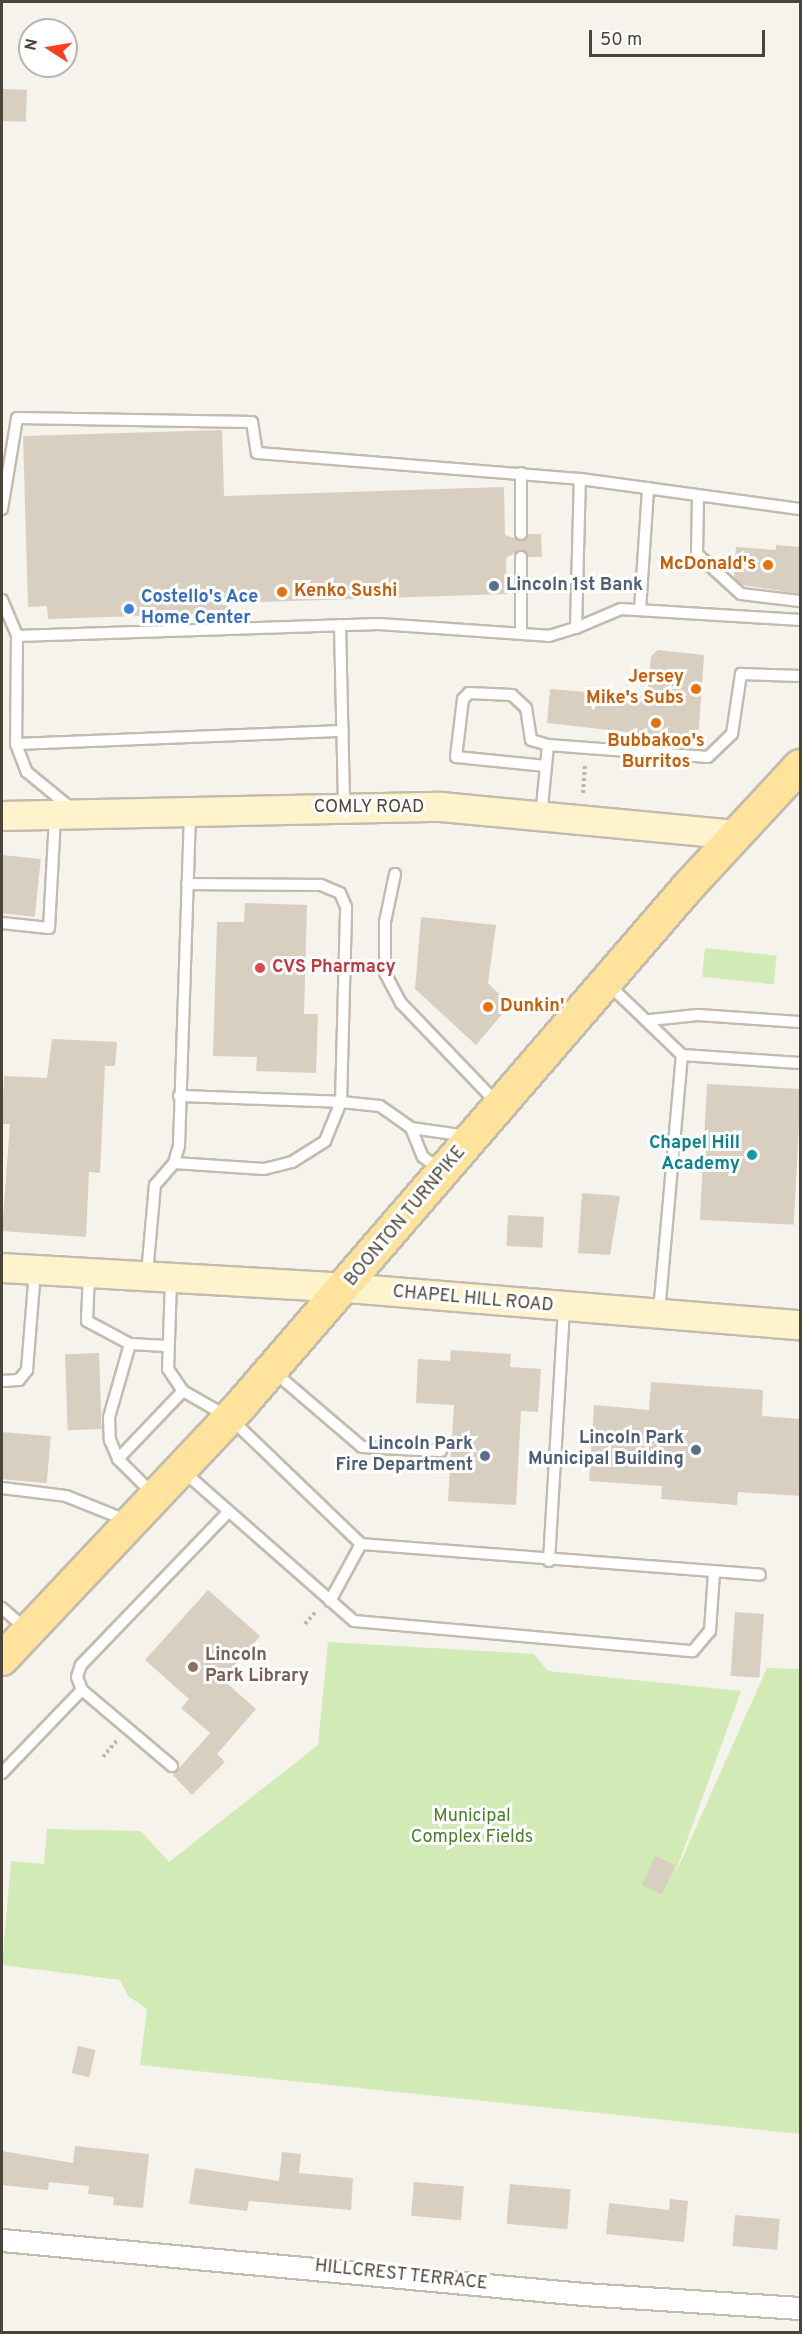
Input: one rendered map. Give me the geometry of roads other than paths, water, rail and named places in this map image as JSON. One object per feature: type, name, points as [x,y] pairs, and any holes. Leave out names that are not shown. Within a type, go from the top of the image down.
[{"type":"main road","name":"BOONTON TURNPIKE","points":[[2,1659],[230,1418],[346,1288],[606,982],[736,835],[801,766]]},
{"type":"main road","name":"COMLY ROAD","points":[[2,816],[69,817],[344,807],[441,807],[736,835]]},
{"type":"main road","name":"CHAPEL HILL ROAD","points":[[2,1268],[159,1279],[346,1288],[658,1317],[801,1326]]},
{"type":"street","name":"HILLCREST TERRACE","points":[[2,2240],[583,2294],[801,2308]]},
{"type":"lane","points":[[2,509],[17,418],[252,422],[257,453],[580,479],[801,510]]},
{"type":"lane","points":[[520,473],[521,534]]},
{"type":"lane","points":[[576,628],[580,479]]},
{"type":"lane","points":[[640,610],[648,488]]},
{"type":"lane","points":[[698,497],[697,554],[741,594],[801,601]]},
{"type":"lane","points":[[521,557],[521,634]]},
{"type":"lane","points":[[2,600],[17,636],[16,744],[27,772],[69,817],[49,928],[2,923]]},
{"type":"lane","points":[[17,636],[340,625],[549,636],[576,628],[621,609],[801,620]]},
{"type":"lane","points":[[340,625],[344,807]]},
{"type":"lane","points":[[546,766],[456,757],[462,699],[469,693],[512,695],[526,708],[531,740],[548,745],[708,757],[732,734],[741,674],[798,680]]},
{"type":"lane","points":[[16,744],[343,731]]},
{"type":"lane","points":[[541,817],[548,745]]},
{"type":"lane","points":[[190,813],[179,1096],[174,1163],[155,1185],[159,1279],[168,1369],[183,1391],[230,1418],[361,1544],[549,1561],[760,1575]]},
{"type":"lane","points":[[395,874],[385,922],[385,973],[401,1003],[501,1107]]},
{"type":"lane","points":[[174,1163],[247,1170],[292,1162],[325,1141],[342,1102],[346,907],[340,893],[321,885],[187,884]]},
{"type":"lane","points":[[606,982],[650,1020],[682,1055],[801,1063]]},
{"type":"lane","points":[[650,1020],[698,1015],[801,1022]]},
{"type":"lane","points":[[658,1317],[682,1055]]},
{"type":"lane","points":[[179,1096],[342,1102],[380,1106],[411,1128],[474,1138]]},
{"type":"lane","points":[[411,1128],[423,1157],[444,1173]]},
{"type":"lane","points":[[2,1381],[18,1380],[27,1370],[35,1270]]},
{"type":"lane","points":[[89,1273],[87,1321],[130,1344],[165,1346]]},
{"type":"lane","points":[[549,1561],[564,1308]]},
{"type":"lane","points":[[130,1344],[109,1417],[117,1459],[156,1497]]},
{"type":"lane","points":[[272,1370],[362,1447],[441,1451]]},
{"type":"lane","points":[[117,1459],[183,1391]]},
{"type":"lane","points":[[182,1470],[354,1621],[693,1651],[710,1631],[714,1572]]},
{"type":"lane","points":[[2,1488],[86,1502],[132,1523]]},
{"type":"lane","points":[[172,1766],[82,1690],[77,1677],[81,1665],[228,1512]]},
{"type":"lane","points":[[330,1601],[361,1544]]},
{"type":"lane","points":[[2,1608],[28,1631]]},
{"type":"lane","points":[[2,1773],[82,1690]]},
{"type":"place","name":"McDonald's","points":[[768,565]]},
{"type":"place","name":"Lincoln 1st Bank","points":[[494,586]]},
{"type":"place","name":"Kenko Sushi","points":[[282,592]]},
{"type":"place","name":"Costello's Ace Home Center","points":[[129,609]]},
{"type":"place","name":"Jersey Mike's Subs","points":[[696,689]]},
{"type":"place","name":"Bubbakoo's Burritos","points":[[656,723]]},
{"type":"place","name":"CVS Pharmacy","points":[[260,968]]},
{"type":"place","name":"Dunkin'","points":[[488,1007]]},
{"type":"place","name":"Chapel Hill Academy","points":[[752,1155]]},
{"type":"place","name":"Lincoln Park Municipal Building","points":[[696,1450]]},
{"type":"place","name":"Lincoln Park Fire Department","points":[[485,1456]]},
{"type":"place","name":"Lincoln Park Library","points":[[193,1667]]},
{"type":"park label","name":"Municipal Complex Fields","points":[[472,1828]]}]
